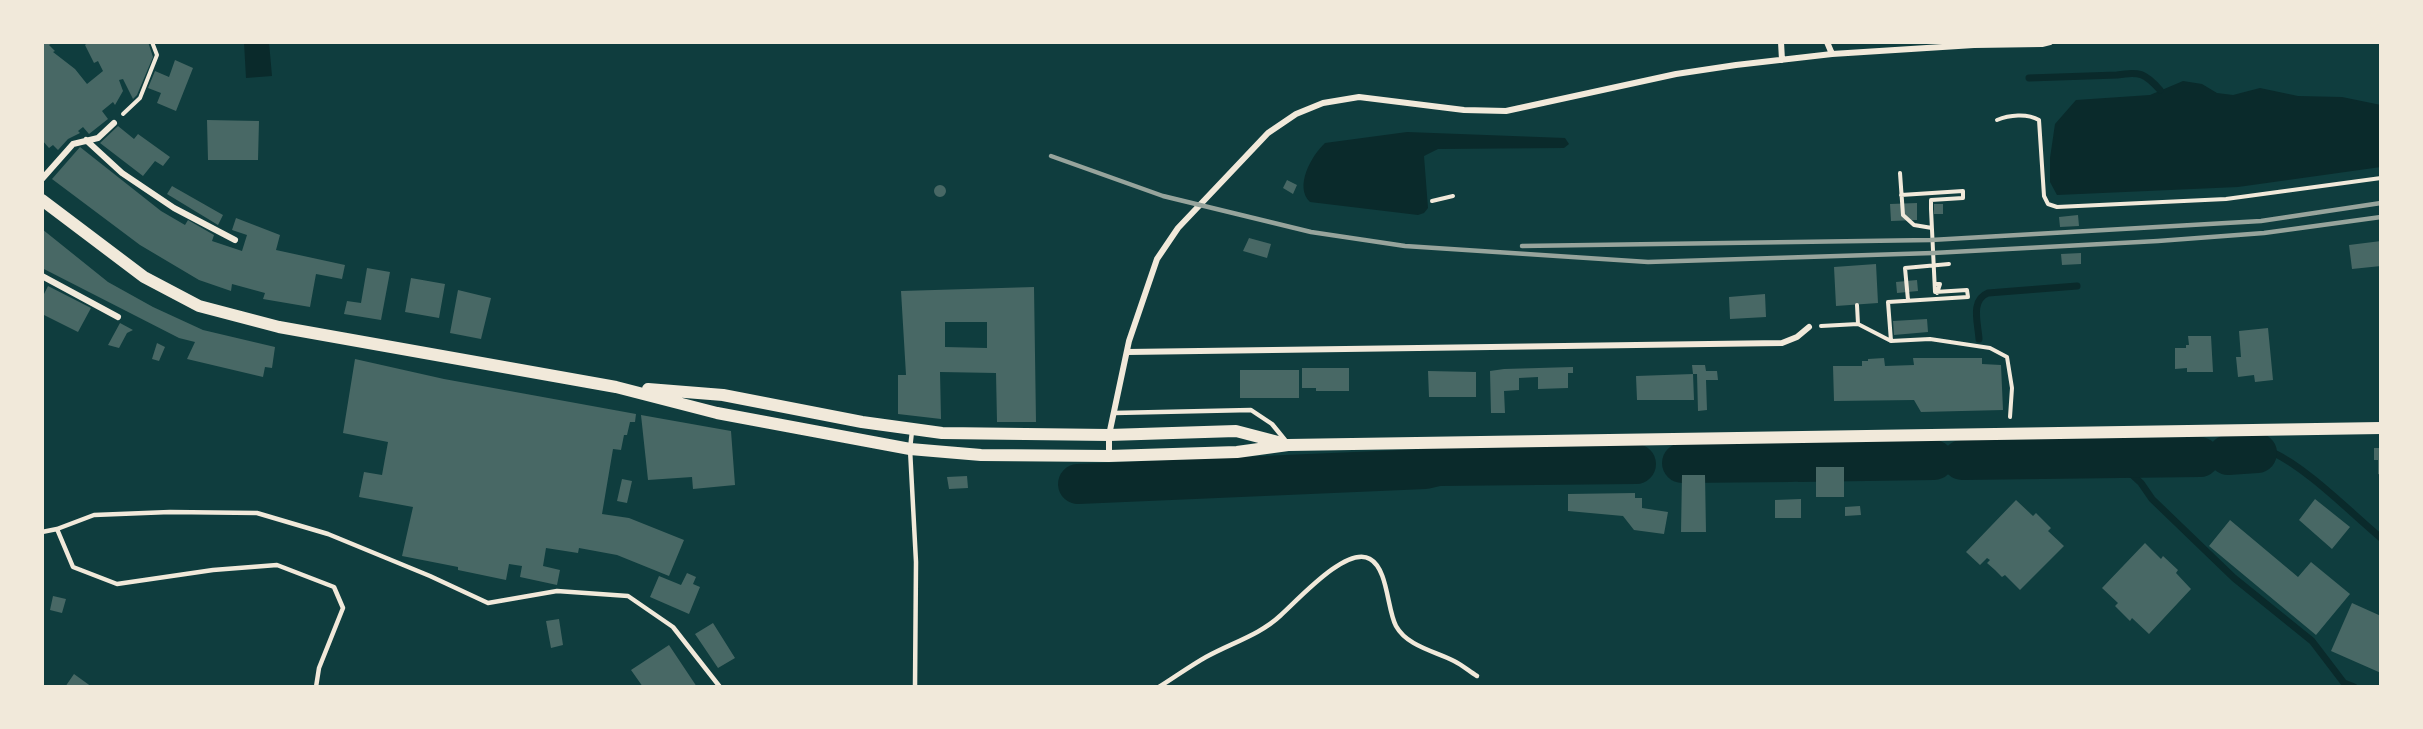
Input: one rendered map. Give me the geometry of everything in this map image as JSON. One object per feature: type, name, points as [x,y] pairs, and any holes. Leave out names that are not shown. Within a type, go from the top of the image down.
[{"type":"main road","points":[[42,200],[144,277],[199,306],[279,327],[616,387],[717,413],[910,449],[981,455],[1109,456],[1237,452],[1288,444],[2381,428]]},
{"type":"main road","points":[[616,387],[723,395],[912,431],[1109,435],[1236,431],[1288,444]]},
{"type":"street","points":[[1781,42],[1782,60]]},
{"type":"street","points":[[1827,42],[1832,54]]},
{"type":"street","points":[[1109,456],[1109,435],[1127,352],[1157,259],[1178,228],[1268,133],[1296,114],[1323,103],[1359,97],[1464,110],[1506,111],[1676,74],[1782,60],[1832,54],[2050,42]]},
{"type":"street","points":[[42,179],[73,144],[98,138],[114,123]]},
{"type":"street","points":[[86,141],[122,173],[174,207],[235,240]]},
{"type":"street","points":[[42,276],[118,317]]},
{"type":"street","points":[[1127,352],[1782,343],[1797,337],[1809,327]]},
{"type":"lane","points":[[1114,413],[1251,410],[1272,423],[1288,444]]},
{"type":"lane","points":[[912,431],[910,449],[916,562],[915,687]]},
{"type":"lane","points":[[42,532],[57,529],[94,515],[170,512],[257,513],[328,534],[430,576],[488,603],[557,591],[628,596],[673,627],[720,687]]},
{"type":"lane","points":[[57,529],[73,567],[117,584],[213,570],[277,565],[334,587],[343,609],[319,668],[316,687]]},
{"type":"lane","points":[[1160,687],[1206,657],[1260,631],[1342,562],[1362,556],[1371,559],[1379,569],[1389,608],[1401,634],[1412,642],[1456,662],[1477,676]]},
{"type":"path","points":[[114,123],[140,98],[157,55],[152,42]]},
{"type":"path","points":[[1996,120],[2005,117],[2031,116],[2038,120],[2044,196],[2048,204],[2057,207],[2226,199],[2381,178]]},
{"type":"path","points":[[1900,173],[1902,215],[1914,225],[1933,228]]},
{"type":"path","points":[[1901,195],[1963,191],[1964,198],[1931,200],[1936,299]]},
{"type":"path","points":[[1926,193],[1932,209]]},
{"type":"path","points":[[1432,201],[1452,196]]},
{"type":"path","points":[[1908,300],[1905,267],[1949,264]]},
{"type":"path","points":[[1891,341],[1888,302],[1968,297],[1967,290],[1935,292],[1937,284]]},
{"type":"path","points":[[1857,305],[1858,324]]},
{"type":"path","points":[[1809,327],[1858,324],[1891,341],[1929,339],[1990,348],[2007,357],[2012,388],[2009,433]]},
{"type":"water","points":[[244,42],[269,42],[272,76],[246,78]]},
{"type":"water","points":[[2183,81],[2202,84],[2217,93],[2233,95],[2260,88],[2298,96],[2342,97],[2381,105],[2381,167],[2238,187],[2057,195],[2050,182],[2050,158],[2055,124],[2076,100],[2150,95]]},
{"type":"water","points":[[1407,132],[1565,138],[1569,144],[1564,148],[1438,149],[1424,156],[1428,208],[1424,213],[1418,215],[1310,202],[1305,196],[1306,172],[1314,156],[1325,143]]},
{"type":"building","points":[[42,42],[54,42],[49,45],[55,51],[53,52],[75,69],[87,84],[103,71],[98,61],[94,63],[85,45],[88,42],[148,42],[153,57],[137,95],[133,99],[123,79],[119,80],[123,91],[115,105],[113,102],[102,111],[108,119],[89,134],[83,127],[78,131],[80,133],[68,139],[58,150],[53,145],[49,148],[42,140]]},
{"type":"building","points":[[175,60],[193,68],[176,111],[157,103],[161,93],[148,88],[155,71],[169,77]]},
{"type":"building","points":[[207,120],[259,121],[258,160],[208,160]]},
{"type":"building","points":[[118,126],[134,139],[138,134],[170,157],[163,166],[155,161],[143,176],[100,143]]},
{"type":"building","points":[[80,147],[161,211],[185,225],[188,220],[214,235],[212,241],[242,251],[247,235],[232,230],[236,218],[280,235],[276,250],[345,265],[342,279],[316,274],[310,307],[263,299],[265,293],[232,284],[231,291],[199,280],[140,245],[52,179]]},
{"type":"building","points":[[1287,180],[1297,185],[1293,194],[1283,188]]},
{"type":"building","points":[[942,185],[946,191],[942,197],[938,197],[934,189]]},
{"type":"building","points":[[172,186],[223,215],[218,225],[167,194]]},
{"type":"building","points":[[1917,203],[1917,220],[1891,221],[1890,204]]},
{"type":"building","points":[[1934,204],[1943,204],[1943,214],[1934,214]]},
{"type":"building","points":[[2078,215],[2079,226],[2060,227],[2059,217]]},
{"type":"building","points":[[42,229],[108,282],[153,307],[203,330],[275,347],[272,368],[265,367],[263,377],[187,359],[195,342],[179,338],[42,268]]},
{"type":"building","points":[[1249,238],[1271,244],[1267,258],[1243,251]]},
{"type":"building","points":[[2381,241],[2381,266],[2352,269],[2349,245]]},
{"type":"building","points":[[2081,253],[2081,264],[2062,265],[2061,254]]},
{"type":"building","points":[[1876,264],[1878,303],[1836,306],[1834,267]]},
{"type":"building","points":[[367,268],[390,272],[381,320],[344,314],[347,301],[361,303]]},
{"type":"building","points":[[411,278],[445,284],[439,318],[405,312]]},
{"type":"building","points":[[1917,280],[1918,291],[1897,293],[1896,282]]},
{"type":"building","points":[[48,286],[91,308],[78,332],[44,315],[42,320],[42,298]]},
{"type":"building","points":[[1034,287],[1036,422],[997,422],[996,373],[940,372],[941,419],[898,414],[898,375],[906,375],[901,291]],"holes":[[[945,322],[987,322],[987,348],[945,347]]]},
{"type":"building","points":[[458,290],[491,298],[481,339],[450,333]]},
{"type":"building","points":[[1765,294],[1766,317],[1730,319],[1729,297]]},
{"type":"building","points":[[1927,319],[1928,332],[1894,335],[1893,321]]},
{"type":"building","points":[[120,323],[133,330],[127,333],[119,348],[108,345]]},
{"type":"building","points":[[2268,328],[2273,380],[2255,382],[2254,375],[2238,377],[2236,357],[2241,357],[2239,331]]},
{"type":"building","points":[[2188,336],[2211,336],[2213,372],[2187,372],[2187,368],[2175,369],[2175,348],[2186,348],[2186,345],[2189,345]]},
{"type":"building","points":[[157,343],[165,347],[159,361],[152,359]]},
{"type":"building","points":[[1884,358],[1885,366],[1914,365],[1913,358],[1982,358],[1982,364],[2001,365],[2003,410],[1921,412],[1914,400],[1834,401],[1833,366],[1862,366],[1862,361]]},
{"type":"building","points":[[355,359],[444,379],[636,414],[635,422],[630,422],[627,435],[624,435],[621,450],[613,449],[602,514],[629,518],[684,540],[669,576],[617,555],[579,548],[578,553],[546,548],[543,566],[560,570],[557,585],[520,577],[522,566],[509,564],[506,580],[458,570],[458,567],[402,556],[413,507],[359,497],[364,472],[382,475],[388,442],[343,433]]},
{"type":"building","points":[[1692,365],[1705,365],[1706,371],[1717,371],[1718,380],[1706,380],[1707,410],[1698,411],[1697,374],[1693,374]]},
{"type":"building","points":[[1573,367],[1573,373],[1568,373],[1568,388],[1538,389],[1538,377],[1519,378],[1519,390],[1504,391],[1505,413],[1491,413],[1490,371]]},
{"type":"building","points":[[1302,368],[1349,368],[1349,391],[1316,391],[1316,388],[1302,388]]},
{"type":"building","points":[[1240,370],[1299,370],[1299,398],[1240,398]]},
{"type":"building","points":[[1428,371],[1476,372],[1476,397],[1429,397]]},
{"type":"building","points":[[1693,374],[1694,400],[1637,400],[1636,376]]},
{"type":"building","points":[[641,415],[731,431],[735,485],[693,489],[692,477],[648,480]]},
{"type":"building","points":[[2374,448],[2381,448],[2381,475],[2378,474],[2378,460],[2374,460]]},
{"type":"building","points":[[1816,467],[1844,467],[1844,497],[1816,497]]},
{"type":"building","points":[[1682,475],[1705,475],[1706,532],[1681,532]]},
{"type":"building","points":[[967,476],[968,488],[949,489],[947,477]]},
{"type":"building","points":[[622,479],[632,481],[627,503],[617,501]]},
{"type":"building","points":[[1635,493],[1635,498],[1642,498],[1642,508],[1668,512],[1664,534],[1634,530],[1623,516],[1568,511],[1568,494]]},
{"type":"building","points":[[1801,499],[1801,518],[1775,518],[1775,500]]},
{"type":"building","points":[[2315,499],[2350,527],[2332,549],[2299,520]]},
{"type":"building","points":[[2016,500],[2033,516],[2036,513],[2051,528],[2048,531],[2064,546],[2020,590],[2005,575],[2002,577],[1987,563],[1990,560],[1987,558],[1980,565],[1966,552]]},
{"type":"building","points":[[1860,506],[1861,515],[1845,516],[1845,507]]},
{"type":"building","points":[[2230,520],[2298,577],[2311,562],[2350,594],[2316,635],[2209,546]]},
{"type":"building","points":[[2145,543],[2161,559],[2163,556],[2178,570],[2176,573],[2191,589],[2149,634],[2132,618],[2130,621],[2115,606],[2118,603],[2102,588]]},
{"type":"building","points":[[687,573],[696,577],[693,584],[700,587],[689,614],[650,597],[659,576],[681,585]]},
{"type":"building","points":[[53,596],[66,599],[62,613],[50,610]]},
{"type":"building","points":[[2352,603],[2381,616],[2381,673],[2331,651]]},
{"type":"building","points":[[559,619],[563,645],[551,648],[546,621]]},
{"type":"building","points":[[713,623],[735,658],[718,668],[695,634]]},
{"type":"building","points":[[669,645],[697,687],[643,687],[631,670]]},
{"type":"building","points":[[74,674],[92,687],[65,687]]},
{"type":"waterway","points":[[2029,78],[2131,73],[2146,77],[2160,90]]},
{"type":"waterway","points":[[1979,339],[1976,313],[1982,296],[1988,293],[2077,286]]},
{"type":"waterway","points":[[2272,452],[2314,479],[2381,538]]},
{"type":"waterway","points":[[2228,455],[2257,453]]},
{"type":"waterway","points":[[1962,460],[2200,457]]},
{"type":"waterway","points":[[2114,458],[2141,483],[2152,499],[2234,578],[2312,641],[2344,683],[2354,687]]},
{"type":"waterway","points":[[1799,462],[1934,460]]},
{"type":"waterway","points":[[1682,463],[1791,462]]},
{"type":"waterway","points":[[1078,484],[1425,469],[1438,466],[1636,464]]},
{"type":"railway","points":[[1051,156],[1163,196],[1311,232],[1405,246],[1648,262],[1933,253],[2158,241],[2264,233],[2381,217]]},
{"type":"railway","points":[[1522,246],[1931,240],[2261,221],[2381,203]]}]
